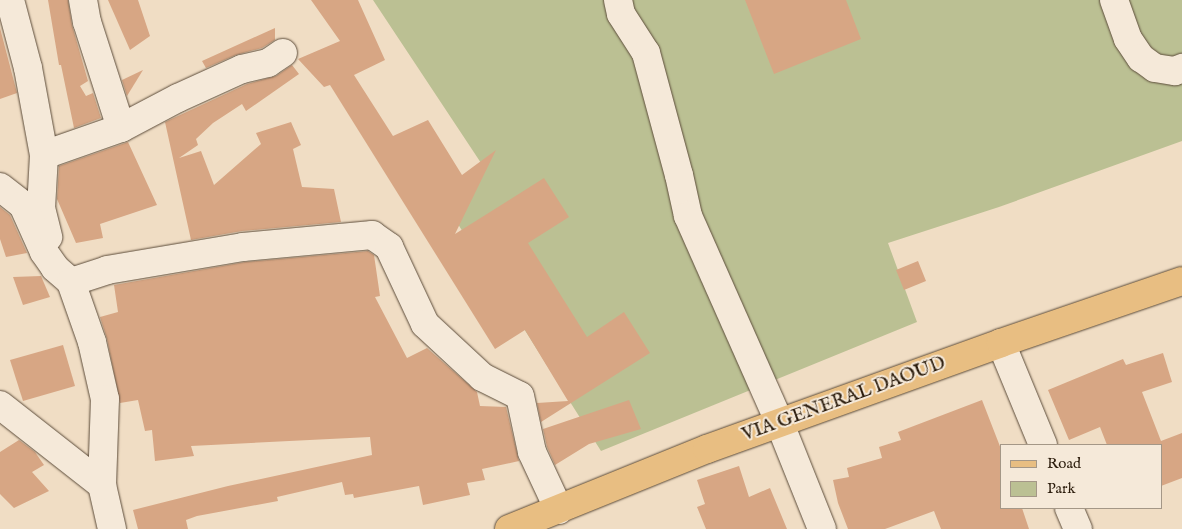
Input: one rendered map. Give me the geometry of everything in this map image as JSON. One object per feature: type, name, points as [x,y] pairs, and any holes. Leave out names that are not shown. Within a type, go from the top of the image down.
[{"type":"main road","name":"VIA GENERAL DAOUD","points":[[509,529],[707,449],[1001,343],[1182,281]]},
{"type":"street","points":[[10,0],[28,68],[44,155],[41,208],[63,275],[92,342],[105,399],[102,484],[112,529]]},
{"type":"street","points":[[83,0],[87,22],[121,128]]},
{"type":"street","points":[[618,0],[621,14],[646,53],[680,175],[688,216],[780,424],[822,529]]},
{"type":"street","points":[[1114,0],[1128,39],[1141,58],[1155,68],[1174,70],[1182,68]]},
{"type":"street","points":[[44,155],[121,128],[178,98],[242,69],[268,63],[283,53]]},
{"type":"street","points":[[0,187],[23,205],[44,252],[63,275]]},
{"type":"street","points":[[63,275],[107,270],[243,247],[372,234],[389,247],[425,324],[482,377],[520,396],[532,452],[559,510]]},
{"type":"street","points":[[1001,343],[1043,444]]},
{"type":"street","points":[[0,405],[102,484]]},
{"type":"street","points":[[1069,509],[1078,529]]},
{"type":"green space","points":[[373,0],[1182,0],[1182,141],[999,207],[888,243],[917,322],[601,451],[439,194],[483,166]]},
{"type":"building","points":[[48,0],[68,0],[72,25],[88,81],[80,86],[86,96],[93,93],[101,118],[74,128],[61,65],[59,65]]},
{"type":"building","points":[[108,0],[138,0],[150,36],[130,50]]},
{"type":"building","points":[[311,0],[358,0],[385,60],[354,75],[393,136],[428,120],[462,175],[496,150],[455,234],[544,178],[569,217],[528,243],[587,337],[624,312],[650,353],[541,422],[537,403],[568,401],[525,330],[495,349],[330,85],[324,87],[298,59],[340,41]]},
{"type":"building","points":[[745,0],[846,0],[861,39],[774,74]]},
{"type":"building","points":[[0,28],[17,93],[0,99]]},
{"type":"building","points":[[275,28],[275,40],[262,48],[236,55],[206,68],[202,61]]},
{"type":"building","points":[[292,65],[299,74],[246,111],[242,104],[213,123],[196,139],[198,145],[179,158],[201,151],[214,185],[261,144],[256,133],[291,122],[301,145],[293,149],[302,187],[334,189],[341,222],[242,231],[191,240],[165,122],[247,84],[276,76]]},
{"type":"building","points":[[143,70],[127,96],[122,80]]},
{"type":"building","points":[[128,142],[157,205],[100,224],[103,238],[76,243],[57,199],[59,166]]},
{"type":"building","points":[[0,207],[10,215],[27,253],[6,257],[0,239]]},
{"type":"building","points":[[368,251],[374,255],[380,296],[375,297],[407,358],[427,348],[477,392],[480,406],[506,407],[519,461],[482,469],[485,480],[467,483],[470,495],[423,505],[419,486],[354,498],[353,494],[345,495],[342,482],[277,497],[278,501],[197,516],[186,520],[188,529],[138,529],[133,510],[228,486],[372,455],[370,437],[191,446],[194,456],[155,461],[152,430],[145,431],[138,400],[120,403],[107,339],[100,317],[118,312],[114,285],[245,262]]},
{"type":"building","points":[[918,261],[926,281],[904,290],[896,270]]},
{"type":"building","points":[[41,276],[50,297],[23,305],[13,277]]},
{"type":"building","points":[[63,345],[75,386],[23,401],[10,360]]},
{"type":"building","points":[[1163,353],[1172,382],[1142,392],[1161,441],[1182,433],[1182,478],[1162,486],[1162,444],[1107,444],[1100,427],[1069,440],[1048,390],[1123,359],[1126,365]]},
{"type":"building","points":[[629,400],[641,429],[589,444],[555,465],[547,447],[543,429]]},
{"type":"building","points":[[982,400],[1000,446],[1000,509],[1022,509],[1029,529],[941,529],[934,511],[885,529],[848,529],[838,503],[833,480],[849,477],[847,468],[882,458],[879,447],[901,440],[898,432]]},
{"type":"building","points":[[19,440],[35,452],[44,465],[32,472],[49,491],[14,508],[0,494],[0,452]]},
{"type":"building","points":[[739,466],[749,497],[770,488],[787,529],[706,529],[697,507],[705,504],[697,480]]}]
